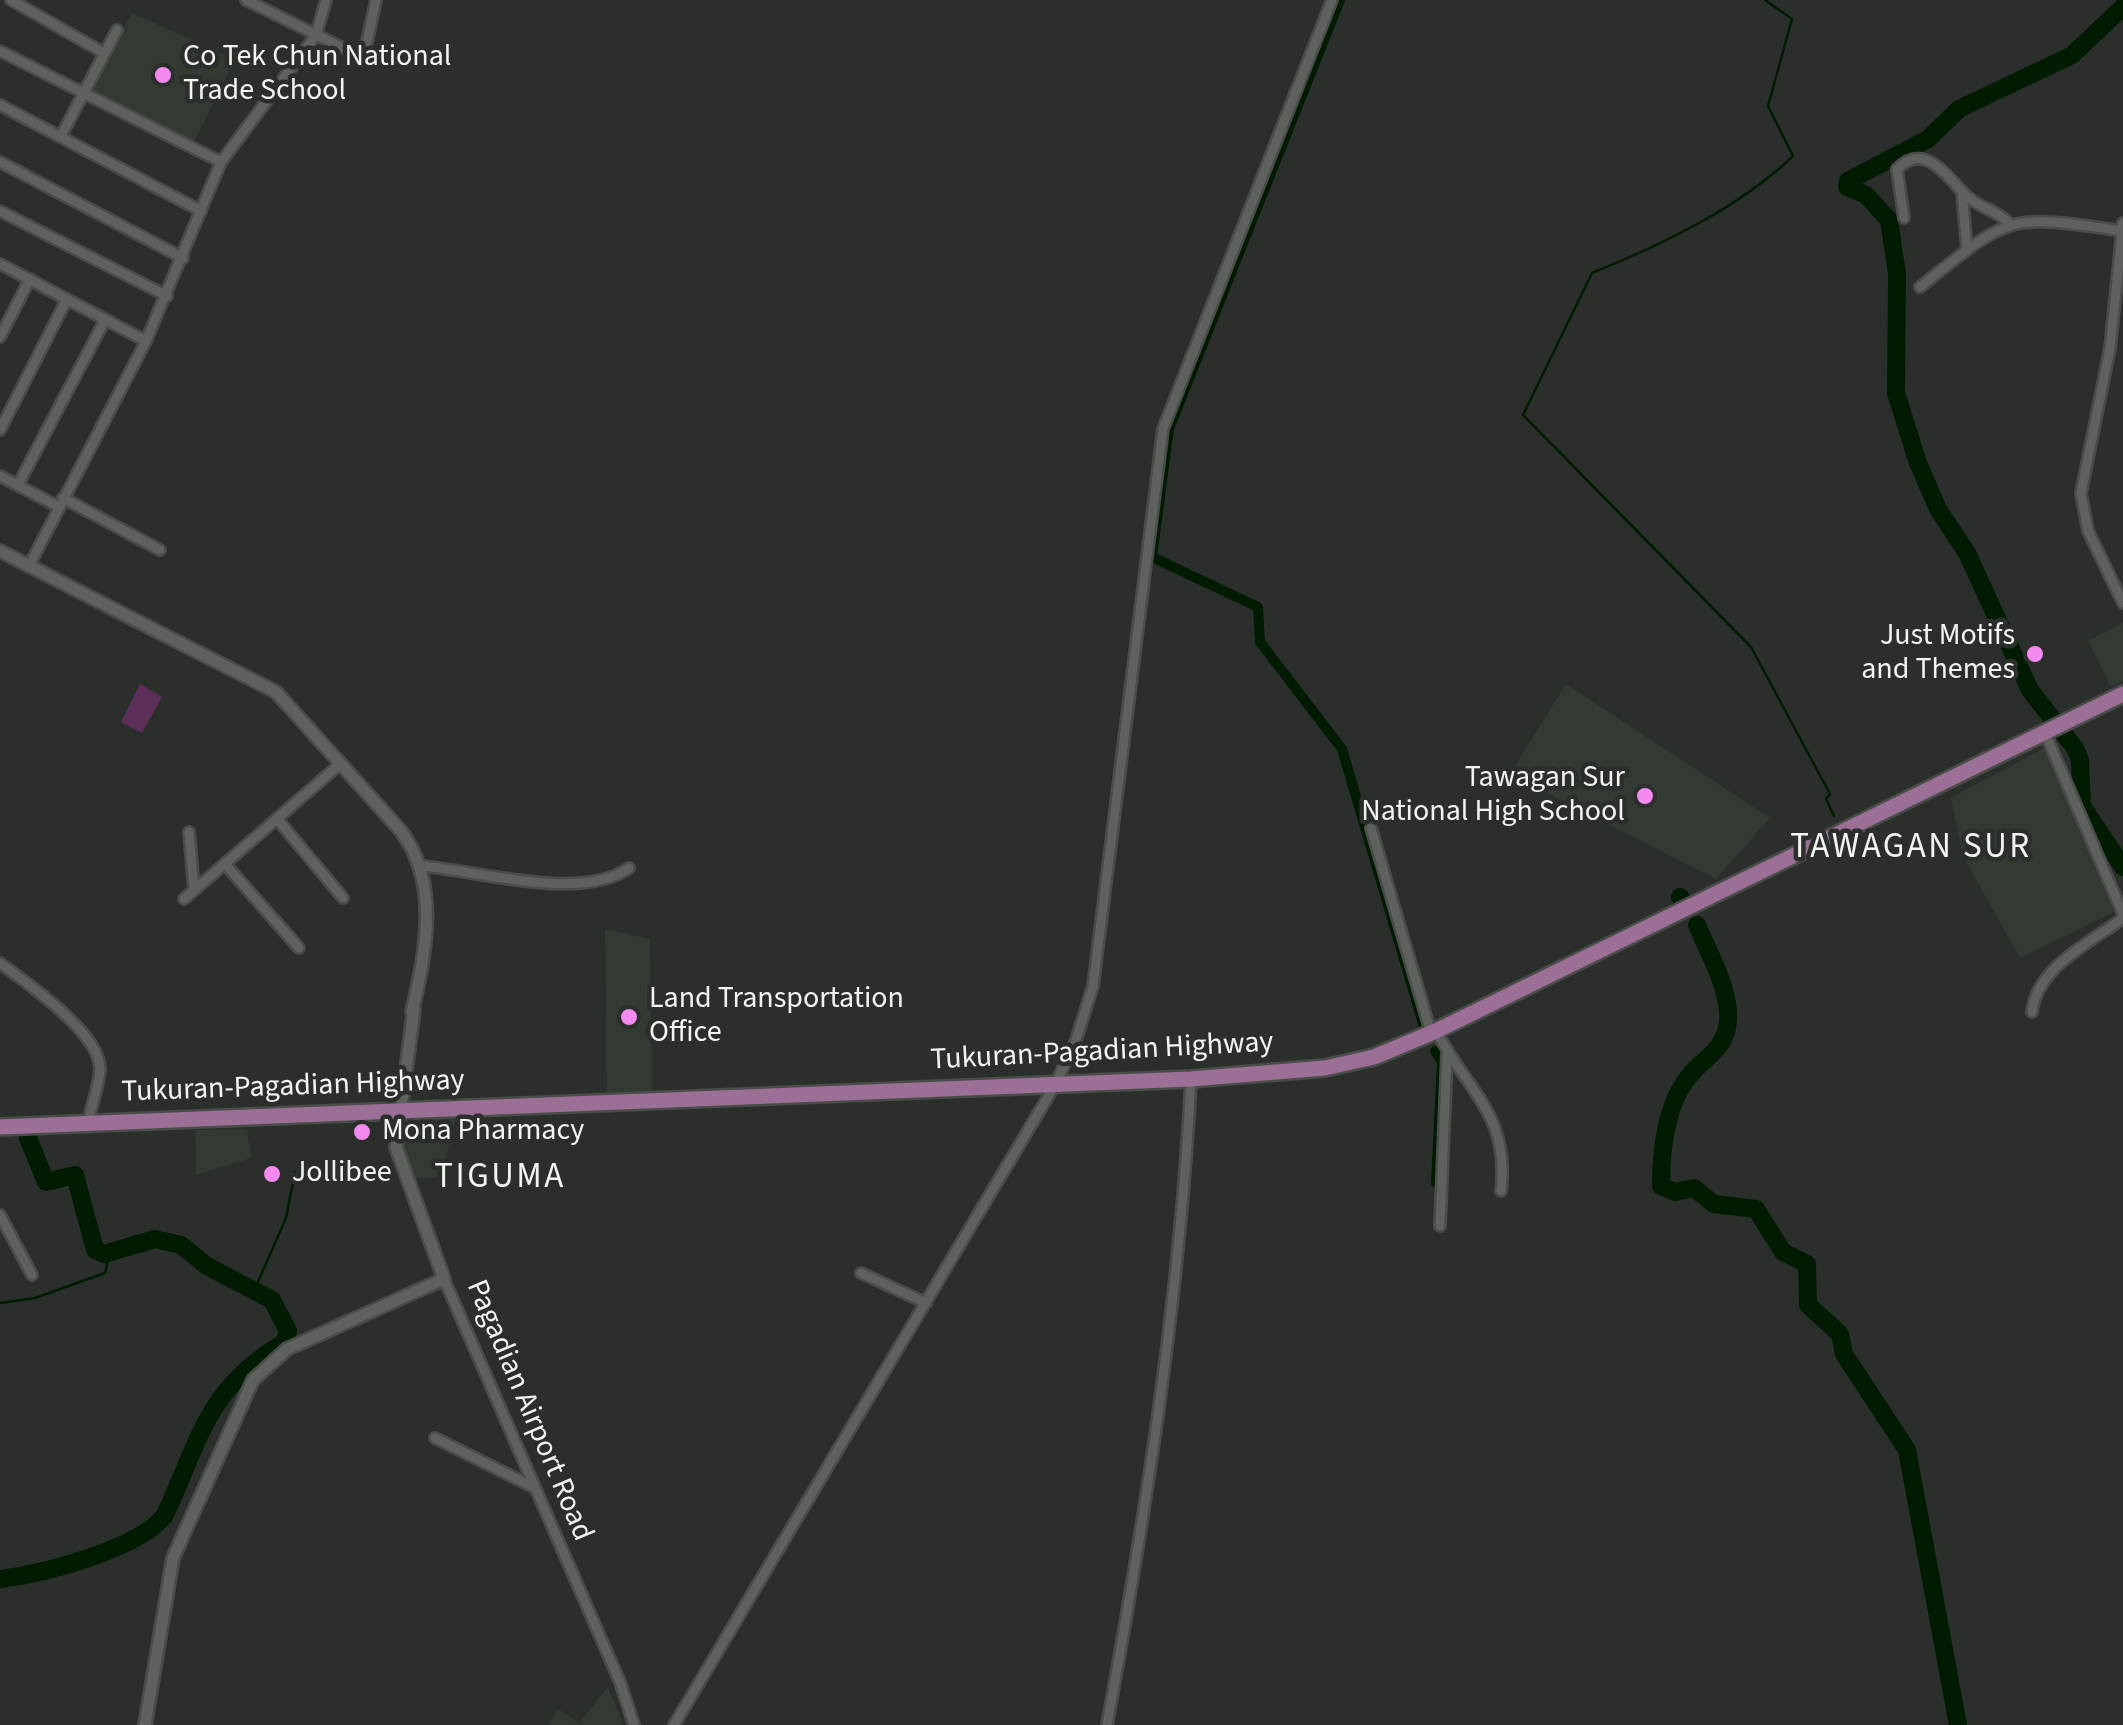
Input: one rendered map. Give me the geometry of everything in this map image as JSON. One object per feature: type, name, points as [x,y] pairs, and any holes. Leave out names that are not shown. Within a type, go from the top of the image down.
[{"type":"highway","name":"Tukuran-Pagadian Highway","points":[[0,1128],[399,1104],[1055,1085],[1325,1068],[1374,1057],[1434,1032],[2123,694]]},
{"type":"street","points":[[11,0],[104,53]]},
{"type":"street","points":[[277,14],[280,0]]},
{"type":"street","points":[[29,566],[146,341],[221,162],[316,35],[326,0]]},
{"type":"street","points":[[251,1],[341,49],[360,51],[367,42],[376,0]]},
{"type":"street","points":[[674,1725],[1055,1085],[1076,1040],[1092,986],[1163,429],[1332,0]]},
{"type":"street","points":[[60,136],[117,30]]},
{"type":"street","points":[[0,51],[221,162]]},
{"type":"street","points":[[0,105],[201,210]]},
{"type":"street","points":[[1904,218],[1896,176],[1899,165],[1906,161],[1936,163],[1962,191],[2009,223]]},
{"type":"street","points":[[0,162],[184,258]]},
{"type":"street","points":[[1962,191],[1967,249]]},
{"type":"street","points":[[0,210],[167,296]]},
{"type":"street","points":[[1920,287],[1967,249],[2009,223],[2037,218],[2123,227],[2110,348],[2081,493],[2088,531],[2123,602]]},
{"type":"street","points":[[0,264],[146,341]]},
{"type":"street","points":[[0,337],[30,279]]},
{"type":"street","points":[[0,430],[67,299]]},
{"type":"street","points":[[18,485],[105,320]]},
{"type":"street","points":[[2110,348],[2123,348]]},
{"type":"street","points":[[0,476],[160,550]]},
{"type":"street","points":[[0,551],[276,692],[400,831],[422,866],[577,884],[606,882],[628,868]]},
{"type":"street","points":[[2032,1012],[2036,995],[2060,964],[2123,916],[2049,731]]},
{"type":"street","points":[[184,898],[339,765]]},
{"type":"street","points":[[278,820],[343,898]]},
{"type":"street","points":[[1371,828],[1434,1032],[1502,1137],[1502,1191]]},
{"type":"street","points":[[189,832],[194,890]]},
{"type":"street","points":[[225,864],[299,948]]},
{"type":"street","name":"Pagadian Airport Road","points":[[422,866],[425,932],[399,1104],[397,1154],[444,1279],[620,1682],[634,1725]]},
{"type":"street","points":[[0,963],[71,1020],[97,1054],[100,1066],[88,1123]]},
{"type":"street","points":[[1440,1226],[1447,1052]]},
{"type":"street","points":[[1107,1725],[1150,1476],[1188,1146],[1191,1079]]},
{"type":"street","points":[[0,1214],[32,1276]]},
{"type":"street","points":[[861,1273],[926,1303]]},
{"type":"street","points":[[145,1725],[173,1558],[253,1380],[287,1348],[444,1279]]},
{"type":"street","points":[[435,1438],[533,1487]]},
{"type":"shaded area","name":"Co Tek Chun National Trade School","points":[[132,13],[235,59],[193,144],[89,91]]},
{"type":"shaded area","points":[[2123,623],[2123,681],[2111,687],[2088,641]]},
{"type":"shaded area","points":[[140,684],[162,697],[142,733],[121,722]]},
{"type":"shaded area","name":"Tawagan Sur National High School","points":[[1566,684],[1770,818],[1716,879],[1510,774]]},
{"type":"shaded area","points":[[2045,748],[2114,912],[2020,958],[1963,856],[1951,798]]},
{"type":"shaded area","name":"Land Transportation Office","points":[[605,929],[650,939],[652,1095],[607,1097]]},
{"type":"shaded area","points":[[456,1116],[441,1177],[409,1179],[402,1140],[425,1119]]},
{"type":"shaded area","points":[[247,1129],[251,1158],[196,1175],[195,1130]]},
{"type":"shaded area","points":[[608,1687],[624,1725],[548,1725],[558,1709],[579,1723]]},
{"type":"waterway","points":[[1340,0],[1169,429],[1152,557],[1258,607],[1260,642],[1342,749],[1424,1027]]},
{"type":"waterway","points":[[1765,0],[1792,19],[1768,106],[1793,156],[1749,192],[1698,224],[1592,273],[1523,415],[1751,647],[1830,794],[1826,799],[1834,816]]},
{"type":"waterway","points":[[2123,7],[2072,55],[1959,109],[1928,139],[1848,181],[1847,187],[1866,195],[1889,220],[1897,274],[1896,393],[1918,463],[1938,509],[1967,553],[2030,690],[2075,748],[2080,760],[2082,806],[2123,867]]},
{"type":"waterway","points":[[1680,897],[1687,893]]},
{"type":"waterway","points":[[1680,897],[1683,901]]},
{"type":"waterway","points":[[1697,925],[1724,989],[1727,1028],[1721,1043],[1690,1075],[1675,1099],[1664,1143],[1661,1186],[1675,1192],[1694,1188],[1714,1204],[1756,1209],[1783,1252],[1807,1264],[1808,1305],[1840,1334],[1844,1354],[1907,1450],[1958,1725]]},
{"type":"waterway","points":[[1435,1051],[1442,1062],[1436,1183]]},
{"type":"waterway","points":[[0,1579],[89,1558],[152,1527],[165,1515],[198,1439],[222,1397],[258,1360],[284,1343],[288,1331],[272,1300],[207,1266],[181,1245],[155,1239],[104,1254],[95,1250],[75,1175],[46,1182],[28,1138]]},
{"type":"waterway","points":[[254,1291],[286,1218],[295,1172]]},
{"type":"waterway","points":[[0,1303],[35,1298],[105,1273],[110,1253]]},
{"type":"place","name":"Co Tek Chun National Trade School","points":[[163,75]]},
{"type":"place","name":"Just Motifs and Themes","points":[[2035,654]]},
{"type":"place","name":"Tawagan Sur National High School","points":[[1645,796]]},
{"type":"place","name":"Land Transportation Office","points":[[629,1017]]},
{"type":"place","name":"Mona Pharmacy","points":[[362,1132]]},
{"type":"place","name":"Jollibee","points":[[272,1174]]},
{"type":"district","name":"TAWAGAN SUR","points":[[1911,849]]},
{"type":"district","name":"TIGUMA","points":[[500,1179]]}]
